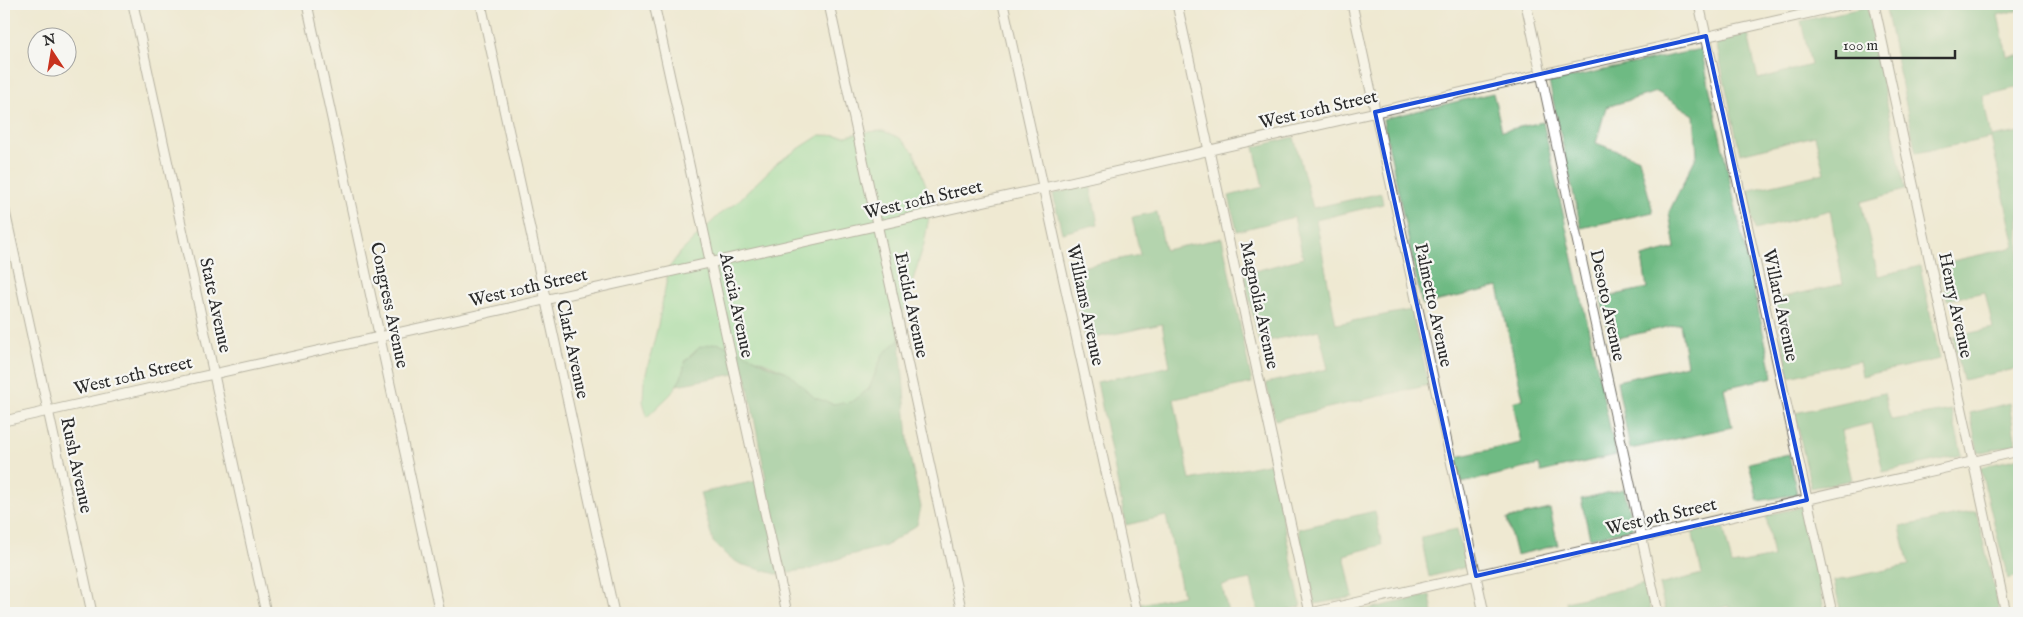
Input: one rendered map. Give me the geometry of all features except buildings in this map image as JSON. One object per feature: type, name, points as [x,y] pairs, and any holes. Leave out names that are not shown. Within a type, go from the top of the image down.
[{"type":"street","name":"State Avenue","points":[[133,4],[266,613]]},
{"type":"street","name":"Congress Avenue","points":[[307,4],[440,613]]},
{"type":"street","name":"Clark Avenue","points":[[481,4],[614,613]]},
{"type":"street","name":"Acacia Avenue","points":[[654,4],[787,613]]},
{"type":"street","name":"Euclid Avenue","points":[[830,4],[962,613]]},
{"type":"street","name":"Williams Avenue","points":[[1003,4],[1137,613]]},
{"type":"street","name":"Magnolia Avenue","points":[[1177,4],[1310,613]]},
{"type":"street","name":"Palmetto Avenue","points":[[1352,4],[1484,613]]},
{"type":"street","name":"Desoto Avenue","points":[[1526,4],[1658,613]]},
{"type":"street","name":"Willard Avenue","points":[[1699,4],[1832,613]]},
{"type":"street","name":"West 10th Street","points":[[4,421],[878,226],[1849,4]]},
{"type":"street","name":"Henry Avenue","points":[[1874,4],[2006,613]]},
{"type":"street","name":"Rush Avenue","points":[[4,207],[92,613]]},
{"type":"street","name":"West 9th Street","points":[[1310,613],[2019,451]]},
{"type":"highlighted area","points":[[1706,36],[1807,500],[1476,576],[1375,112]]},
{"type":"green space","points":[[1885,4],[2019,4],[2019,10],[1998,15],[2007,56],[2019,55],[2019,87],[1983,96],[1991,137],[2019,132],[2019,368],[1963,380],[1953,337],[1993,328],[1985,292],[1947,300],[1939,264],[2015,247],[1991,138],[1916,153]]},
{"type":"green space","points":[[1867,7],[1905,190],[1861,202],[1878,276],[1920,266],[1940,359],[1862,376],[1859,361],[1789,377],[1774,299],[1843,284],[1830,210],[1755,230],[1746,191],[1824,173],[1815,136],[1740,154],[1716,41],[1748,34],[1758,79],[1811,65],[1801,21]]},
{"type":"green space","points":[[1701,49],[1773,377],[1724,388],[1732,427],[1630,449],[1617,381],[1687,365],[1680,324],[1610,340],[1601,298],[1647,288],[1642,257],[1675,248],[1669,212],[1697,155],[1694,115],[1657,92],[1606,107],[1596,143],[1639,159],[1653,212],[1581,228],[1549,82]]},
{"type":"green space","points":[[1493,93],[1502,131],[1543,122],[1616,455],[1541,472],[1539,465],[1462,483],[1456,457],[1521,443],[1513,402],[1523,399],[1498,287],[1422,305],[1383,119]]},
{"type":"green space","points":[[883,131],[900,138],[914,152],[927,188],[931,206],[924,244],[901,319],[900,339],[883,354],[869,389],[851,402],[833,404],[815,398],[787,372],[752,357],[700,347],[686,360],[681,378],[671,394],[647,417],[643,401],[644,382],[669,268],[679,254],[778,162],[820,135],[846,136],[864,132]]},
{"type":"green space","points":[[1294,137],[1313,208],[1381,193],[1383,204],[1316,220],[1336,324],[1411,310],[1429,385],[1275,420],[1266,383],[1328,369],[1319,330],[1259,343],[1244,274],[1303,258],[1294,217],[1237,231],[1229,196],[1263,187],[1254,147]]},
{"type":"green space","points":[[1090,183],[1098,224],[1062,233],[1053,194]]},
{"type":"green space","points":[[1157,212],[1165,250],[1222,238],[1252,383],[1174,399],[1190,480],[1271,463],[1301,607],[1272,613],[1258,613],[1251,579],[1222,585],[1228,613],[1143,613],[1141,604],[1183,595],[1166,516],[1126,525],[1097,382],[1170,366],[1162,324],[1085,340],[1071,269],[1140,255],[1132,217]]},
{"type":"green space","points":[[900,339],[909,452],[921,507],[917,525],[886,546],[846,556],[811,569],[776,574],[740,564],[727,556],[713,542],[700,493],[766,479],[745,372],[677,385],[686,360],[700,347],[717,343],[735,348],[769,366],[787,372],[815,398],[833,404],[851,402],[869,389],[883,354]]},
{"type":"green space","points":[[1884,393],[1891,420],[1951,410],[1962,455],[1883,472],[1872,423],[1841,431],[1852,480],[1811,488],[1795,413]]},
{"type":"green space","points":[[2009,403],[2016,444],[1978,453],[1970,413]]},
{"type":"green space","points":[[1789,454],[1797,494],[1758,501],[1749,463]]},
{"type":"green space","points":[[2019,458],[2019,576],[2008,579],[1980,467]]},
{"type":"green space","points":[[1624,489],[1633,529],[1590,538],[1581,499]]},
{"type":"green space","points":[[1803,507],[1825,613],[1730,613],[1729,606],[1696,613],[1666,613],[1659,585],[1702,574],[1692,531],[1723,525],[1732,565],[1773,557],[1766,515]]},
{"type":"green space","points":[[1550,509],[1558,545],[1516,555],[1507,519]]},
{"type":"green space","points":[[1375,511],[1382,545],[1344,555],[1353,597],[1315,604],[1298,529]]},
{"type":"green space","points":[[1976,511],[2000,613],[1841,613],[1834,581],[1909,565],[1900,527]]},
{"type":"green space","points":[[1457,529],[1466,567],[1429,577],[1421,537]]},
{"type":"green space","points":[[1645,584],[1651,613],[1568,613],[1566,602]]},
{"type":"green space","points":[[1430,595],[1433,613],[1350,613]]}]
